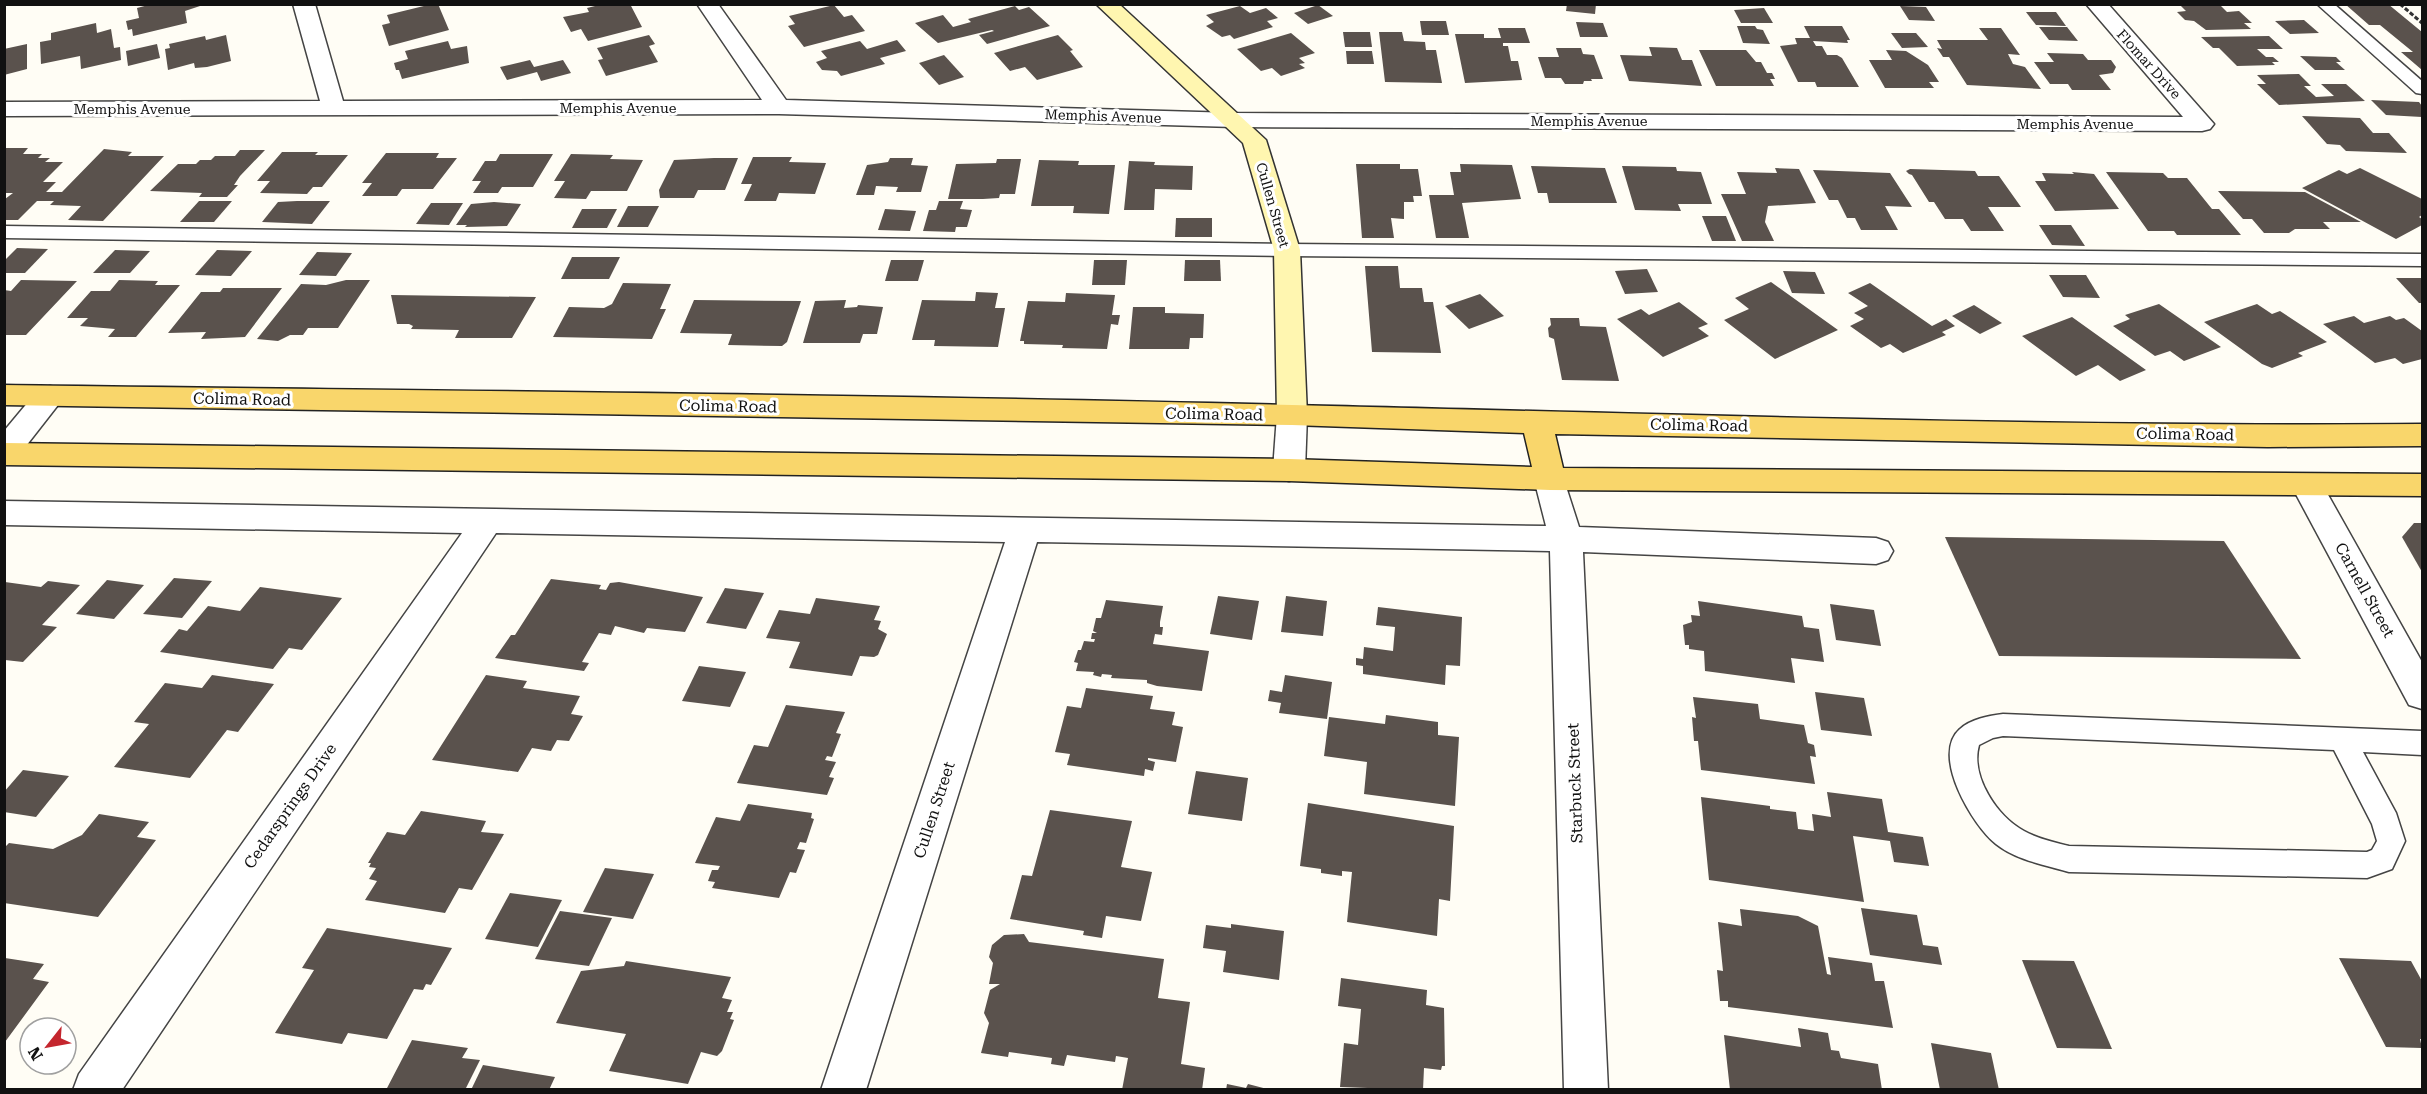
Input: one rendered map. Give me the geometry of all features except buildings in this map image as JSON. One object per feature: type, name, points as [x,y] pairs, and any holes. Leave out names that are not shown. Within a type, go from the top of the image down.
[{"type":"main road","name":"Colima Road","points":[[4,395],[1292,415],[1537,423],[2268,436],[2422,435]]},
{"type":"main road","points":[[1537,423],[1550,479]]},
{"type":"main road","points":[[2268,436],[2307,485]]},
{"type":"main road","points":[[4,453],[1289,470],[1550,479],[2422,485]]},
{"type":"street","points":[[304,4],[334,109]]},
{"type":"street","points":[[707,4],[779,108]]},
{"type":"street","name":"Cullen Street","points":[[1106,4],[1254,140],[1287,250],[1292,415],[1289,470]]},
{"type":"street","name":"Flomar Drive","points":[[2096,4],[2202,124]]},
{"type":"street","name":"Memphis Avenue","points":[[4,109],[779,108],[1234,120],[2202,124]]},
{"type":"street","points":[[4,453],[51,396]]},
{"type":"street","name":"Starbuck Street","points":[[1550,479],[1566,539],[1586,1089]]},
{"type":"street","name":"Carnell Street","points":[[2307,485],[2422,694]]},
{"type":"street","points":[[4,513],[486,523],[1566,539],[1876,551]]},
{"type":"street","name":"Cedarsprings Drive","points":[[95,1089],[486,523]]},
{"type":"street","name":"Cullen Street","points":[[843,1089],[1025,530]]},
{"type":"lane","points":[[2324,4],[2422,89]]},
{"type":"lane","points":[[4,232],[1287,250],[2422,260]]},
{"type":"lane","points":[[2342,739],[2386,822],[2391,841],[2382,860],[2367,865],[2069,859],[2033,849],[2006,835],[1989,817],[1976,795],[1961,757],[1968,738],[1988,727],[2003,724],[2342,739],[2422,743]]},
{"type":"path","points":[[2400,4],[2422,23]]}]
